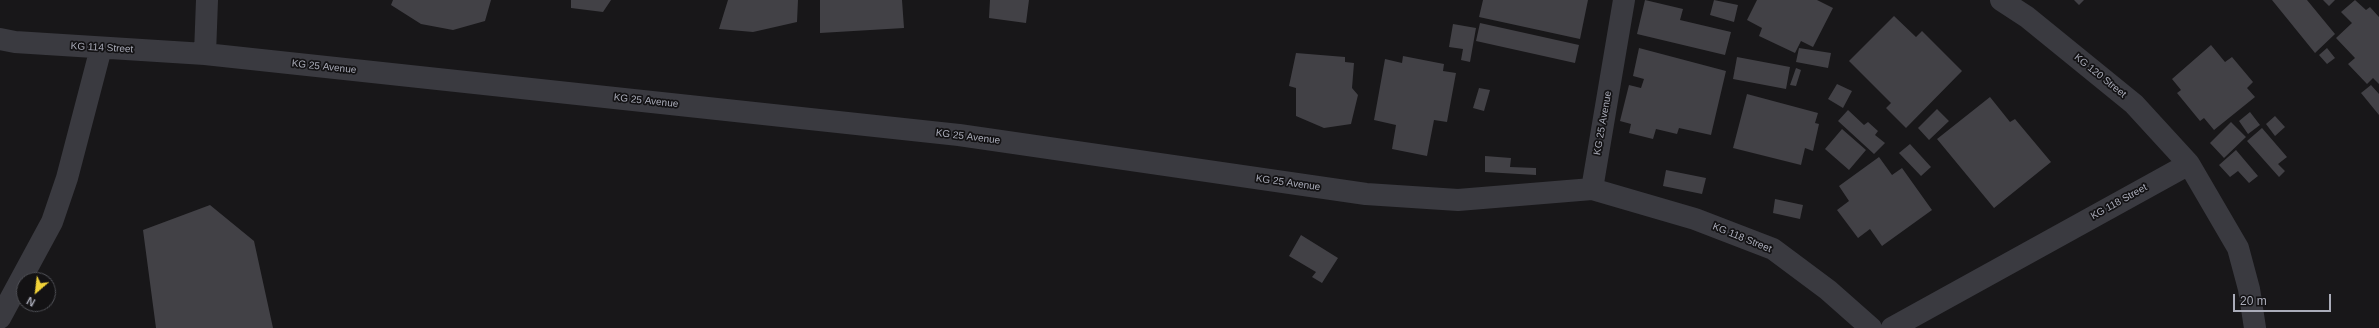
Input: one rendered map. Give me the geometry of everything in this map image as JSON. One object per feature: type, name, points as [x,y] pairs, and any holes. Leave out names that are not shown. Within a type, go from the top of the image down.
[{"type":"street","points":[[205,54],[207,0]]},
{"type":"street","name":"KG 25 Avenue","points":[[205,54],[959,135],[1366,194],[1458,200],[1592,189],[1624,0]]},
{"type":"street","name":"KG 120 Street","points":[[2001,0],[2027,17],[2134,104],[2189,164]]},
{"type":"street","name":"KG 114 Street","points":[[0,39],[15,42],[205,54]]},
{"type":"street","points":[[0,318],[52,222],[67,178],[101,48]]},
{"type":"street","points":[[2189,164],[2238,248],[2249,289],[2255,328]]},
{"type":"street","name":"KG 118 Street","points":[[1892,328],[2189,164]]},
{"type":"street","name":"KG 118 Street","points":[[1592,189],[1695,220],[1772,250],[1828,290],[1871,328]]},
{"type":"building","points":[[393,0],[491,0],[485,21],[453,30],[421,24],[391,5]]},
{"type":"building","points":[[571,0],[611,0],[603,12],[571,8]]},
{"type":"building","points":[[728,0],[798,0],[797,22],[753,32],[719,29]]},
{"type":"building","points":[[820,0],[902,0],[904,28],[820,33]]},
{"type":"building","points":[[990,0],[1029,0],[1026,23],[989,18]]},
{"type":"building","points":[[1483,0],[1588,0],[1580,39],[1479,17]]},
{"type":"building","points":[[1645,0],[1683,9],[1680,20],[1731,32],[1725,55],[1637,34]]},
{"type":"building","points":[[1714,0],[1738,5],[1734,22],[1710,15]]},
{"type":"building","points":[[1757,0],[1817,0],[1833,8],[1813,47],[1801,41],[1795,53],[1759,36],[1762,28],[1747,20]]},
{"type":"building","points":[[2074,0],[2084,0],[2079,5]]},
{"type":"building","points":[[2272,0],[2307,0],[2335,34],[2315,53]]},
{"type":"building","points":[[2323,0],[2335,0],[2329,6]]},
{"type":"building","points":[[2355,0],[2366,10],[2370,7],[2379,17],[2379,84],[2373,78],[2367,84],[2348,64],[2355,58],[2336,38],[2352,23],[2341,12]]},
{"type":"building","points":[[1894,16],[1916,37],[1922,31],[1962,71],[1906,128],[1886,108],[1891,103],[1849,61]]},
{"type":"building","points":[[1480,23],[1579,45],[1575,63],[1476,41]]},
{"type":"building","points":[[1453,24],[1476,28],[1470,62],[1461,60],[1463,49],[1449,47]]},
{"type":"building","points":[[2211,45],[2225,62],[2232,57],[2253,82],[2247,88],[2255,97],[2214,130],[2204,118],[2200,121],[2177,93],[2181,90],[2172,79]]},
{"type":"building","points":[[1639,48],[1726,71],[1711,135],[1679,128],[1677,134],[1656,129],[1653,139],[1629,133],[1631,124],[1620,121],[1629,85],[1641,88],[1644,79],[1633,76]]},
{"type":"building","points":[[1799,48],[1831,53],[1828,68],[1796,62]]},
{"type":"building","points":[[2327,48],[2335,58],[2327,64],[2319,55]]},
{"type":"building","points":[[1296,53],[1345,57],[1345,62],[1354,63],[1352,88],[1358,95],[1351,124],[1324,128],[1296,116],[1296,88],[1289,86]]},
{"type":"building","points":[[1403,56],[1444,64],[1443,71],[1456,73],[1447,122],[1434,120],[1427,156],[1392,149],[1396,125],[1374,120],[1385,59],[1402,63]]},
{"type":"building","points":[[1737,57],[1790,67],[1786,89],[1733,79]]},
{"type":"building","points":[[1796,68],[1801,70],[1796,86],[1790,85]]},
{"type":"building","points":[[1837,84],[1852,91],[1843,108],[1828,99]]},
{"type":"building","points":[[2371,85],[2379,94],[2379,115],[2361,93]]},
{"type":"building","points":[[1479,88],[1490,90],[1484,111],[1473,108]]},
{"type":"building","points":[[1747,94],[1818,113],[1815,123],[1819,124],[1813,151],[1805,148],[1801,165],[1733,148]]},
{"type":"building","points":[[1990,97],[2010,122],[2015,119],[2051,162],[1994,208],[1937,139]]},
{"type":"building","points":[[1937,109],[1949,121],[1929,140],[1918,128]]},
{"type":"building","points":[[1848,110],[1864,125],[1868,122],[1878,131],[1875,135],[1885,143],[1874,154],[1838,121]]},
{"type":"building","points":[[2250,112],[2260,125],[2248,134],[2239,121]]},
{"type":"building","points":[[2275,116],[2285,127],[2275,136],[2266,124]]},
{"type":"building","points":[[2231,122],[2246,137],[2224,158],[2210,143]]},
{"type":"building","points":[[2262,128],[2287,157],[2278,164],[2285,171],[2279,177],[2247,141]]},
{"type":"building","points":[[1842,129],[1866,150],[1849,170],[1825,149]]},
{"type":"building","points":[[1910,144],[1931,167],[1921,176],[1899,153]]},
{"type":"building","points":[[2236,150],[2258,176],[2249,183],[2238,171],[2230,177],[2219,165]]},
{"type":"building","points":[[1485,156],[1511,158],[1510,167],[1536,168],[1536,175],[1485,172]]},
{"type":"building","points":[[1879,157],[1892,175],[1902,168],[1932,210],[1882,246],[1870,229],[1858,238],[1837,210],[1849,201],[1839,186]]},
{"type":"building","points":[[1666,170],[1706,178],[1702,194],[1663,186]]},
{"type":"building","points":[[1775,199],[1803,205],[1800,219],[1773,213]]},
{"type":"building","points":[[210,205],[254,241],[273,328],[156,328],[143,230]]},
{"type":"building","points":[[1301,235],[1338,258],[1322,283],[1312,277],[1316,272],[1289,256]]}]
